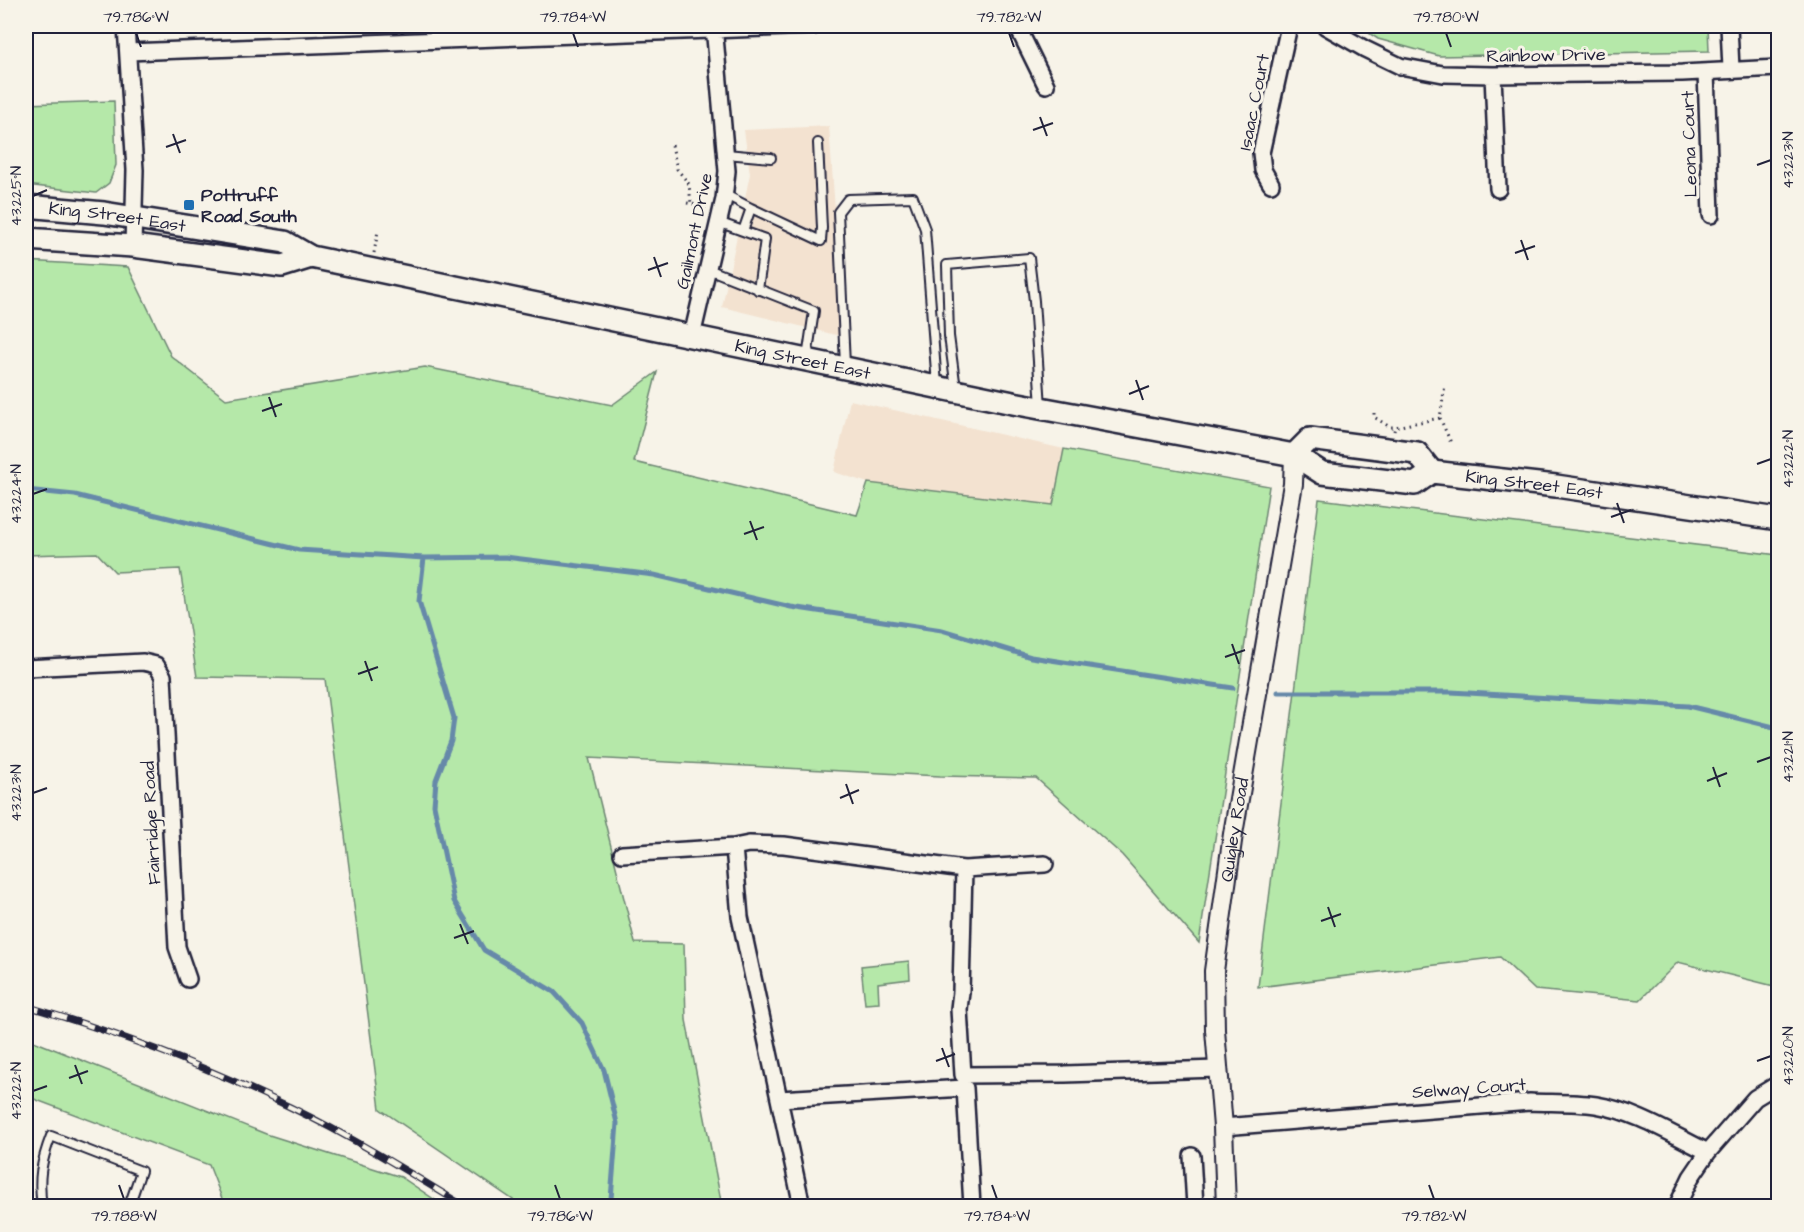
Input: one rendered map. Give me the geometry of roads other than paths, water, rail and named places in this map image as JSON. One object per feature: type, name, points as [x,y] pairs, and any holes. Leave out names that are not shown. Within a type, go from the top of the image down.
[{"type":"main road","name":"King Street East","points":[[26,206],[104,213],[285,242],[311,257],[947,389],[1294,456],[1322,473],[1415,484],[1432,472],[1556,486],[1779,519]]},
{"type":"main road","name":"King Street East","points":[[26,239],[133,246],[282,266],[311,257]]},
{"type":"main road","points":[[1294,456],[1310,440],[1321,441],[1417,453],[1432,472]]},
{"type":"street","points":[[126,26],[135,170],[133,246]]},
{"type":"street","points":[[128,52],[715,27],[814,26]]},
{"type":"street","points":[[1017,26],[1046,85]]},
{"type":"street","name":"Isaac Court","points":[[1271,184],[1263,171],[1262,153],[1289,26]]},
{"type":"street","name":"Rainbow Drive","points":[[1325,26],[1400,66],[1443,74],[1706,72],[1779,68]]},
{"type":"street","points":[[1729,26],[1731,69]]},
{"type":"street","name":"Gailmont Drive","points":[[692,336],[720,216],[727,171],[715,27]]},
{"type":"street","name":"Leona Court","points":[[1706,72],[1711,215]]},
{"type":"street","points":[[1493,75],[1498,189]]},
{"type":"street","name":"Quigley Road","points":[[1226,1206],[1217,1069],[1214,971],[1233,834],[1293,484],[1294,456]]},
{"type":"street","name":"Fairridge Road","points":[[26,668],[143,662],[156,665],[163,676],[177,947],[188,979]]},
{"type":"street","points":[[622,854],[734,847],[749,844],[784,845],[964,869],[1045,864]]},
{"type":"street","points":[[734,847],[740,917],[802,1206]]},
{"type":"street","points":[[964,869],[959,1009],[972,1206]]},
{"type":"street","points":[[779,1099],[964,1081],[1065,1074],[1217,1069]]},
{"type":"street","points":[[1677,1206],[1691,1177],[1708,1152],[1755,1098],[1779,1084]]},
{"type":"street","name":"Selway Court","points":[[1222,1127],[1530,1102],[1558,1103],[1596,1105],[1635,1116],[1708,1152]]},
{"type":"street","points":[[1192,1156],[1195,1206]]},
{"type":"lane","points":[[724,194],[821,241],[818,143]]},
{"type":"lane","points":[[726,154],[771,158]]},
{"type":"lane","points":[[845,368],[838,212],[848,199],[913,197],[925,230],[947,389]]},
{"type":"lane","points":[[743,231],[751,208]]},
{"type":"lane","points":[[720,216],[743,231],[765,239],[758,290]]},
{"type":"lane","points":[[947,389],[949,336],[947,266],[1029,258],[1041,407]]},
{"type":"lane","points":[[707,269],[814,311],[807,360]]},
{"type":"lane","points":[[42,1206],[40,1191],[42,1160],[51,1136],[141,1172],[129,1206]]},
{"type":"waterway","points":[[26,490],[75,495],[299,550],[424,558],[505,557],[654,575],[791,607],[942,630],[1031,657],[1233,688]]},
{"type":"waterway","points":[[424,558],[419,601],[454,718],[451,741],[436,780],[434,805],[454,901],[484,950],[554,992],[582,1023],[604,1070],[617,1123],[611,1199],[608,1206]]},
{"type":"waterway","points":[[1278,692],[1451,692],[1688,706],[1778,728]]},
{"type":"railway","points":[[26,1006],[160,1051],[258,1092],[356,1142],[464,1206]]},
{"type":"place","name":"Pottruff Road South","points":[[189,205]]}]
